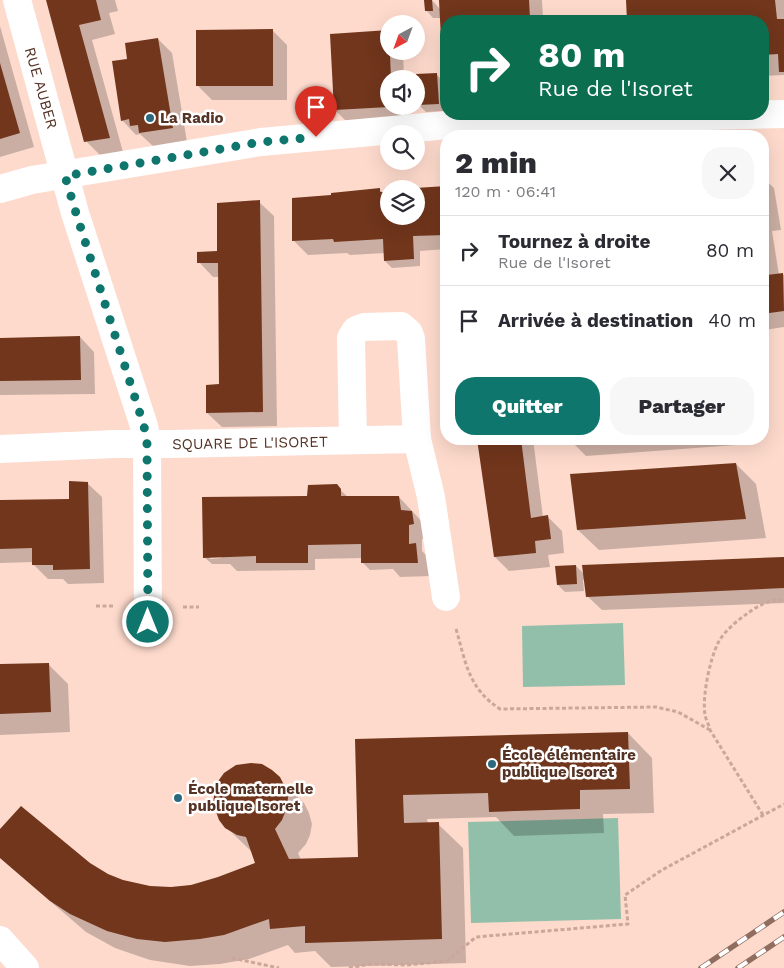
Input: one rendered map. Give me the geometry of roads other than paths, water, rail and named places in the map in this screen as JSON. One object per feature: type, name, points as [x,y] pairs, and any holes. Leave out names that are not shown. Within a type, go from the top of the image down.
[{"type":"street","name":"RUE AUBER","points":[[17,0],[65,176]]},
{"type":"street","points":[[769,114],[784,114]]},
{"type":"street","points":[[0,189],[32,180],[261,142],[481,122],[557,120]]},
{"type":"street","points":[[65,176],[144,426],[147,444],[148,622]]},
{"type":"street","points":[[353,440],[351,338],[359,328],[395,325],[405,329],[411,339],[418,439],[431,497],[446,598]]},
{"type":"street","name":"SQUARE DE L'ISORET","points":[[0,449],[115,444],[418,439]]},
{"type":"street","points":[[0,940],[25,968]]},
{"type":"railway","points":[[701,968],[784,912]]},
{"type":"railway","points":[[738,968],[784,937]]},
{"type":"place","name":"La Radio","points":[[150,118]]},
{"type":"place","name":"École élémentaire publique Isoret","points":[[492,764]]},
{"type":"place","name":"École maternelle publique Isoret","points":[[178,798]]}]
